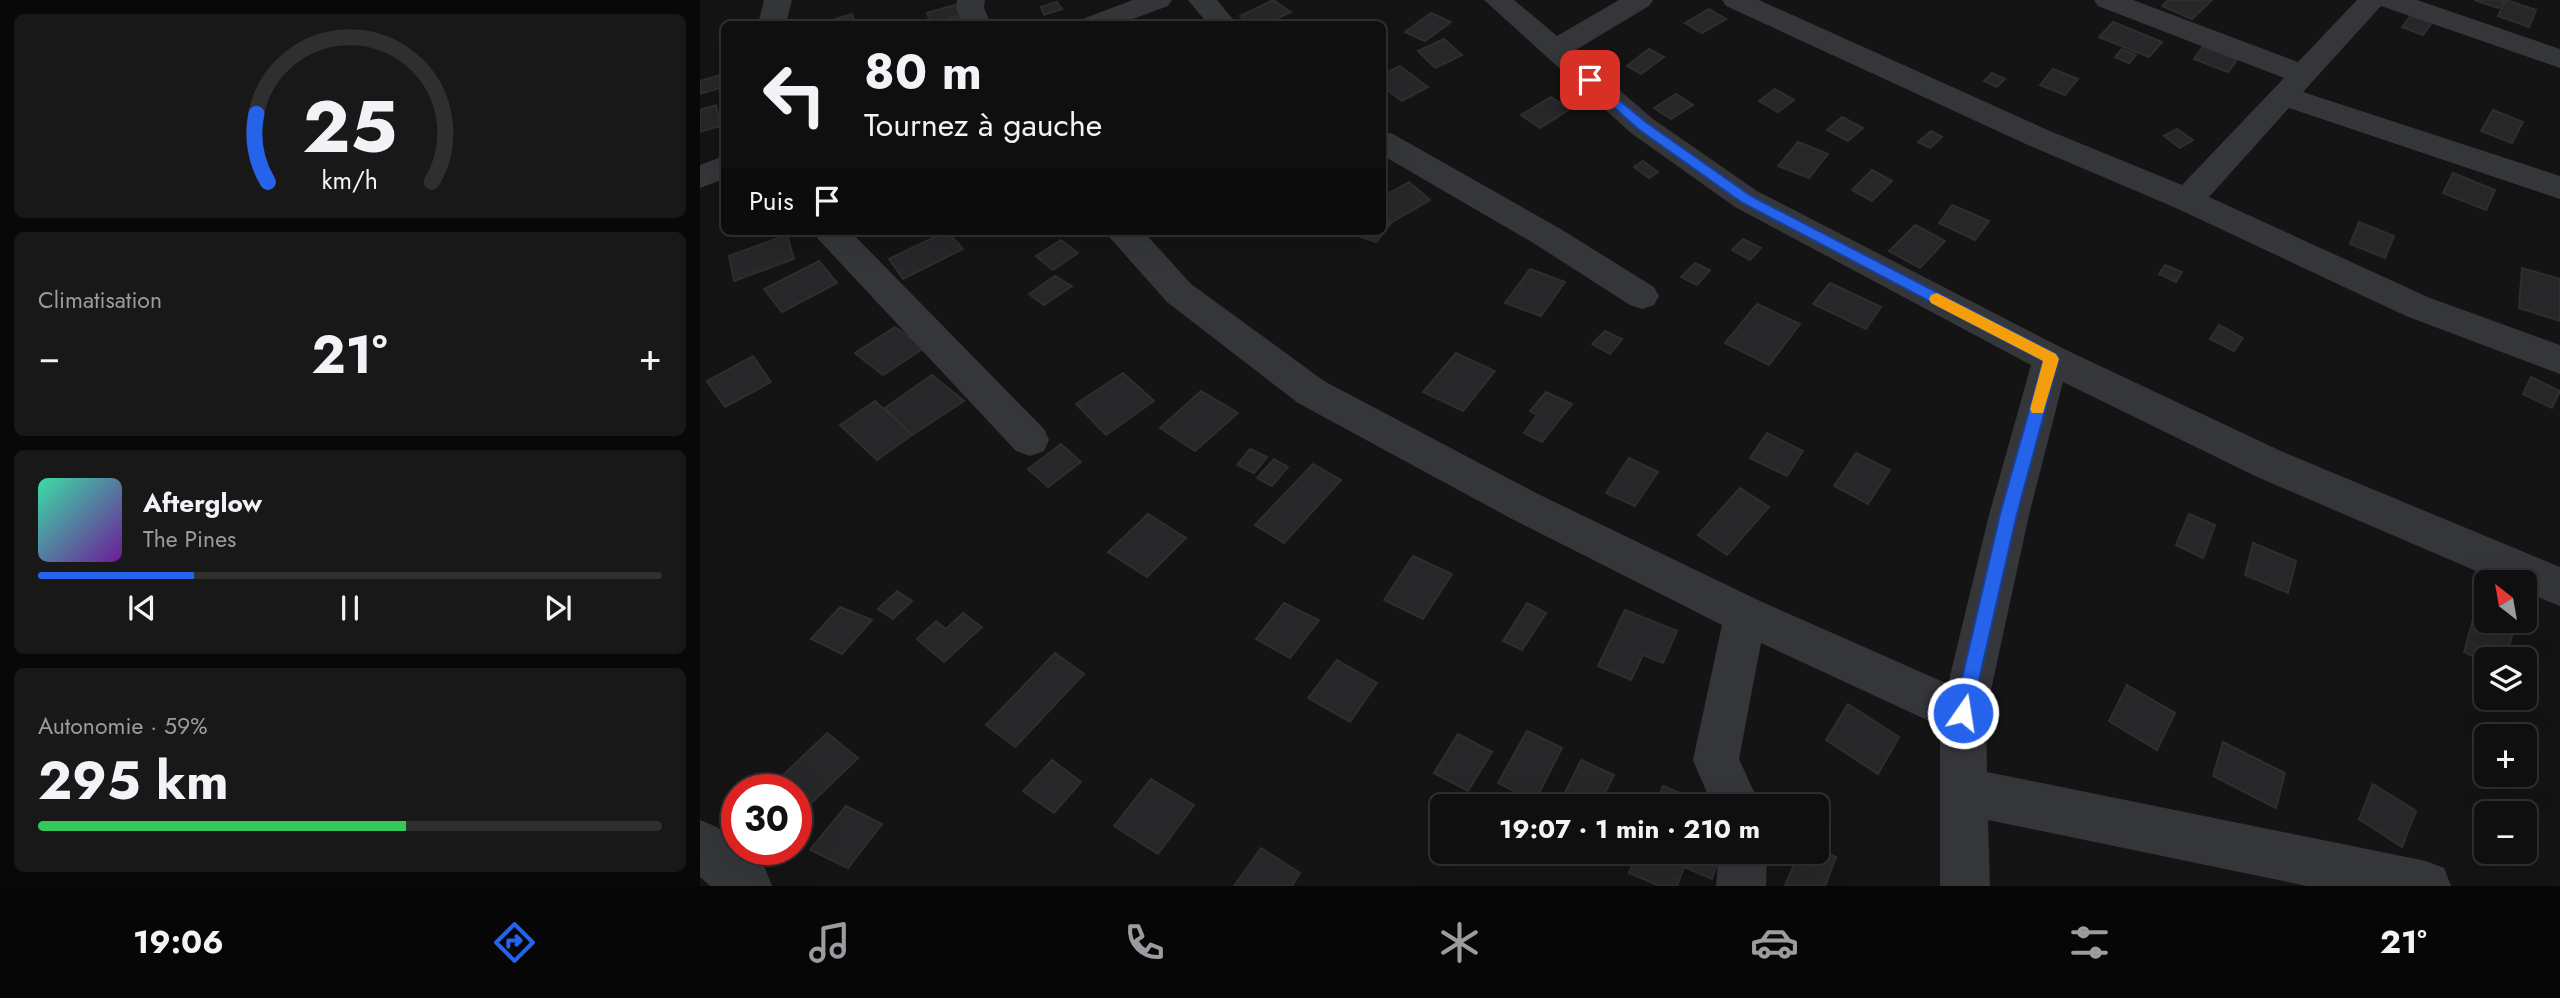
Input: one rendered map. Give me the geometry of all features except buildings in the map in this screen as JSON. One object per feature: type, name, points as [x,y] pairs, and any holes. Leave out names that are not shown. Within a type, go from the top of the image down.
[{"type":"street","points":[[773,21],[778,0]]},
{"type":"street","points":[[971,0],[970,8],[976,21]]},
{"type":"street","points":[[1103,21],[1158,0]]},
{"type":"street","points":[[1202,0],[1220,21]]},
{"type":"street","points":[[1498,0],[1642,126],[1746,199],[2051,359],[2269,464],[2560,587]]},
{"type":"street","points":[[1556,48],[1639,0]]},
{"type":"street","points":[[1736,0],[2039,138],[2188,201],[2418,307],[2560,360]]},
{"type":"street","points":[[2108,0],[2293,86],[2560,188]]},
{"type":"street","points":[[2188,201],[2372,0]]},
{"type":"street","points":[[2390,0],[2560,59]]},
{"type":"street","points":[[1386,143],[1547,236],[1642,296]]},
{"type":"street","points":[[700,177],[721,168]]},
{"type":"street","points":[[834,235],[1030,440]]},
{"type":"street","points":[[1127,235],[1179,293],[1311,392],[1524,506],[1745,615],[1963,713]]},
{"type":"street","points":[[1965,886],[1963,713],[2009,514],[2051,359]]},
{"type":"street","points":[[1731,794],[1716,761],[1745,615]]},
{"type":"street","points":[[1963,791],[2426,886]]},
{"type":"street","points":[[700,844],[747,886]]},
{"type":"street","points":[[1741,886],[1742,864]]},
{"type":"slow traffic","points":[[1937,299],[2051,359],[2038,409]]},
{"type":"route","points":[[1590,80],[1642,126],[1746,199],[2051,359],[2009,514],[1963,713]]}]
